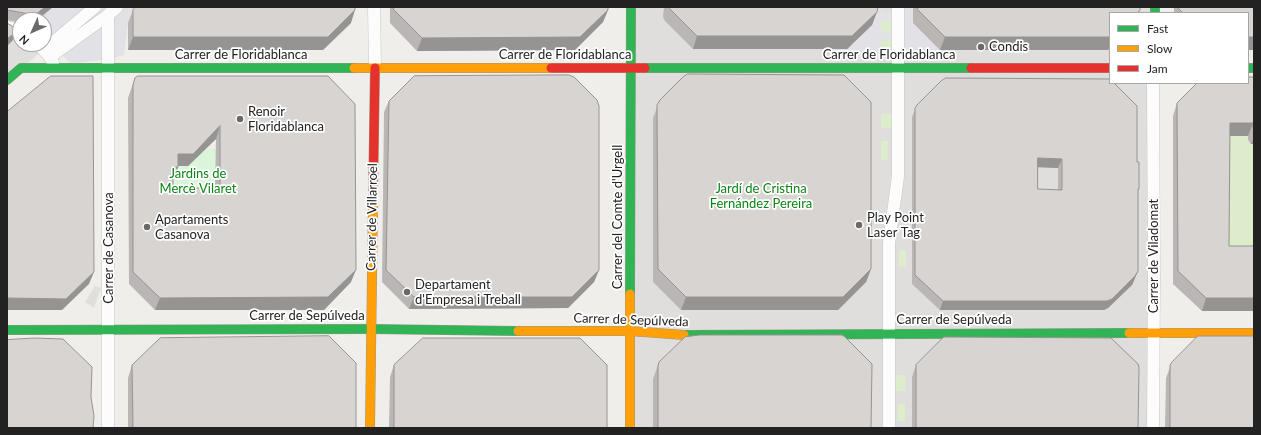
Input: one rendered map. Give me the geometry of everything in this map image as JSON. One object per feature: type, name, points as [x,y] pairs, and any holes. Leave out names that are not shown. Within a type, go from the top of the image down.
[{"type":"street","points":[[52,43],[95,7]]},
{"type":"street","name":"Carrer de Villarroel","points":[[370,428],[370,329],[375,68],[374,7]]},
{"type":"street","name":"Carrer del Comte d'Urgell","points":[[630,428],[631,7]]},
{"type":"street","points":[[889,428],[889,243],[898,176],[898,7]]},
{"type":"street","points":[[44,52],[52,63],[113,11]]},
{"type":"street","name":"Carrer de Casanova","points":[[108,428],[109,68],[113,11]]},
{"type":"street","name":"Carrer de Floridablanca","points":[[20,68],[52,63],[109,68],[1109,68]]},
{"type":"street","points":[[7,69],[20,68]]},
{"type":"street","points":[[7,80],[20,68]]},
{"type":"street","name":"Carrer de Viladomat","points":[[1153,428],[1154,84]]},
{"type":"street","name":"Carrer de Sepúlveda","points":[[7,330],[370,329],[485,332],[630,331],[685,335],[890,333],[1254,333]]},
{"type":"shaded area","points":[[7,7],[95,7],[52,43],[52,12],[12,12],[12,52],[41,52],[7,80]]},
{"type":"shaded area","points":[[53,7],[147,7],[128,23],[124,55],[109,59],[71,64],[52,44],[52,12],[47,12]]},
{"type":"shaded area","points":[[631,7],[1155,7],[1155,12],[1109,12],[1109,84],[1153,84],[1153,428],[630,428]]},
{"type":"shaded area","points":[[874,7],[881,7],[881,11],[892,12],[892,7],[913,7],[913,23],[940,50],[938,60],[847,59],[847,49],[872,25]],"holes":[[[881,21],[892,21],[892,31],[881,31]],[[881,40],[892,40],[892,49],[881,49]]]},
{"type":"shaded area","points":[[95,286],[101,288],[94,308],[85,302]]},
{"type":"green space","points":[[881,20],[892,21],[892,31],[881,31]]},
{"type":"green space","points":[[881,39],[892,40],[893,49],[881,49]]},
{"type":"green space","points":[[881,114],[893,114],[893,128],[881,128]]},
{"type":"green space","points":[[1225,136],[1248,136],[1248,141],[1254,144],[1254,256],[1225,259]]},
{"type":"green space","points":[[881,141],[888,141],[888,160],[881,160]]},
{"type":"green space","name":"Jardins de Mercè Vilaret","points":[[206,149],[216,149],[215,200],[169,200],[174,166]]},
{"type":"green space","points":[[899,250],[906,250],[906,267],[899,267]]},
{"type":"green space","points":[[894,375],[906,375],[905,391],[893,391]]},
{"type":"green space","points":[[905,403],[905,421],[898,421],[898,404]]},
{"type":"building","points":[[7,7],[45,7],[39,12],[18,12],[7,10]]},
{"type":"building","points":[[136,7],[355,7],[355,10],[328,37],[133,37],[133,10]]},
{"type":"building","points":[[394,7],[608,7],[608,10],[580,37],[422,38],[394,10]]},
{"type":"building","points":[[669,7],[878,7],[877,12],[852,36],[697,36]]},
{"type":"building","points":[[918,7],[1140,7],[1138,12],[1109,12],[1109,37],[945,37],[918,10]]},
{"type":"building","points":[[1179,7],[1254,7],[1254,37],[1249,37],[1249,12],[1182,12]]},
{"type":"building","points":[[7,23],[12,26],[12,35],[7,39]]},
{"type":"building","points":[[688,74],[844,75],[871,102],[871,269],[843,297],[686,297],[658,269],[657,105],[660,100],[683,77]]},
{"type":"building","points":[[569,75],[574,77],[597,100],[599,106],[599,270],[572,297],[414,297],[386,270],[389,101],[414,76]]},
{"type":"building","points":[[51,76],[93,76],[94,272],[66,299],[7,298],[7,112]]},
{"type":"building","points":[[138,76],[328,76],[355,104],[356,270],[328,297],[160,298],[133,272],[133,85],[135,78]],"holes":[[[220,126],[220,188],[173,188],[173,167],[178,167],[178,154],[193,154]]]},
{"type":"building","points":[[1249,77],[1254,77],[1254,129],[1253,123],[1230,123],[1229,246],[1254,246],[1254,298],[1206,298],[1178,271],[1177,103],[1196,84],[1249,84]]},
{"type":"building","points":[[946,78],[1109,79],[1109,84],[1115,84],[1137,106],[1137,162],[1139,162],[1139,189],[1138,271],[1135,276],[1112,299],[1107,301],[943,301],[915,275],[915,108],[941,81]],"holes":[[[1038,158],[1062,159],[1062,190],[1038,189]]]},
{"type":"building","points":[[700,335],[842,335],[872,364],[871,428],[658,428],[659,362],[685,337]]},
{"type":"building","points":[[329,336],[356,363],[356,428],[133,428],[132,365],[160,338]]},
{"type":"building","points":[[1198,336],[1254,336],[1254,428],[1170,428],[1170,365]]},
{"type":"building","points":[[944,337],[1111,338],[1138,364],[1139,367],[1138,428],[916,428],[916,365]]},
{"type":"building","points":[[35,338],[63,339],[92,367],[91,397],[94,416],[93,428],[7,428],[7,340]]},
{"type":"building","points":[[423,338],[580,338],[607,365],[607,428],[394,428],[394,365]]},
{"type":"traffic: fast","points":[[630,294],[631,7]]},
{"type":"traffic: fast","points":[[1155,7],[1155,12]]},
{"type":"traffic: fast","points":[[7,80],[21,68],[354,68]]},
{"type":"traffic: fast","points":[[645,68],[971,68]]},
{"type":"traffic: fast","points":[[1249,68],[1254,68]]},
{"type":"traffic: fast","points":[[7,330],[370,329],[518,331]]},
{"type":"traffic: fast","points":[[684,335],[1129,333]]},
{"type":"traffic: slow","points":[[354,68],[551,68]]},
{"type":"traffic: slow","points":[[370,428],[373,199]]},
{"type":"traffic: slow","points":[[630,294],[630,428]]},
{"type":"traffic: slow","points":[[518,331],[630,331],[684,335]]},
{"type":"traffic: slow","points":[[1129,333],[1254,333]]},
{"type":"traffic: jam","points":[[373,199],[375,68]]},
{"type":"traffic: jam","points":[[551,68],[645,68]]},
{"type":"traffic: jam","points":[[971,68],[1109,68]]},
{"type":"place","name":"Condis","points":[[981,47]]},
{"type":"place","name":"Renoir Floridablanca","points":[[240,119]]},
{"type":"place","name":"Play Point Laser Tag","points":[[859,225]]},
{"type":"place","name":"Apartaments Casanova","points":[[147,227]]},
{"type":"place","name":"Departament d'Empresa i Treball","points":[[407,292]]},
{"type":"park label","name":"Jardí de Cristina Fernández Pereira","points":[[761,196]]}]
